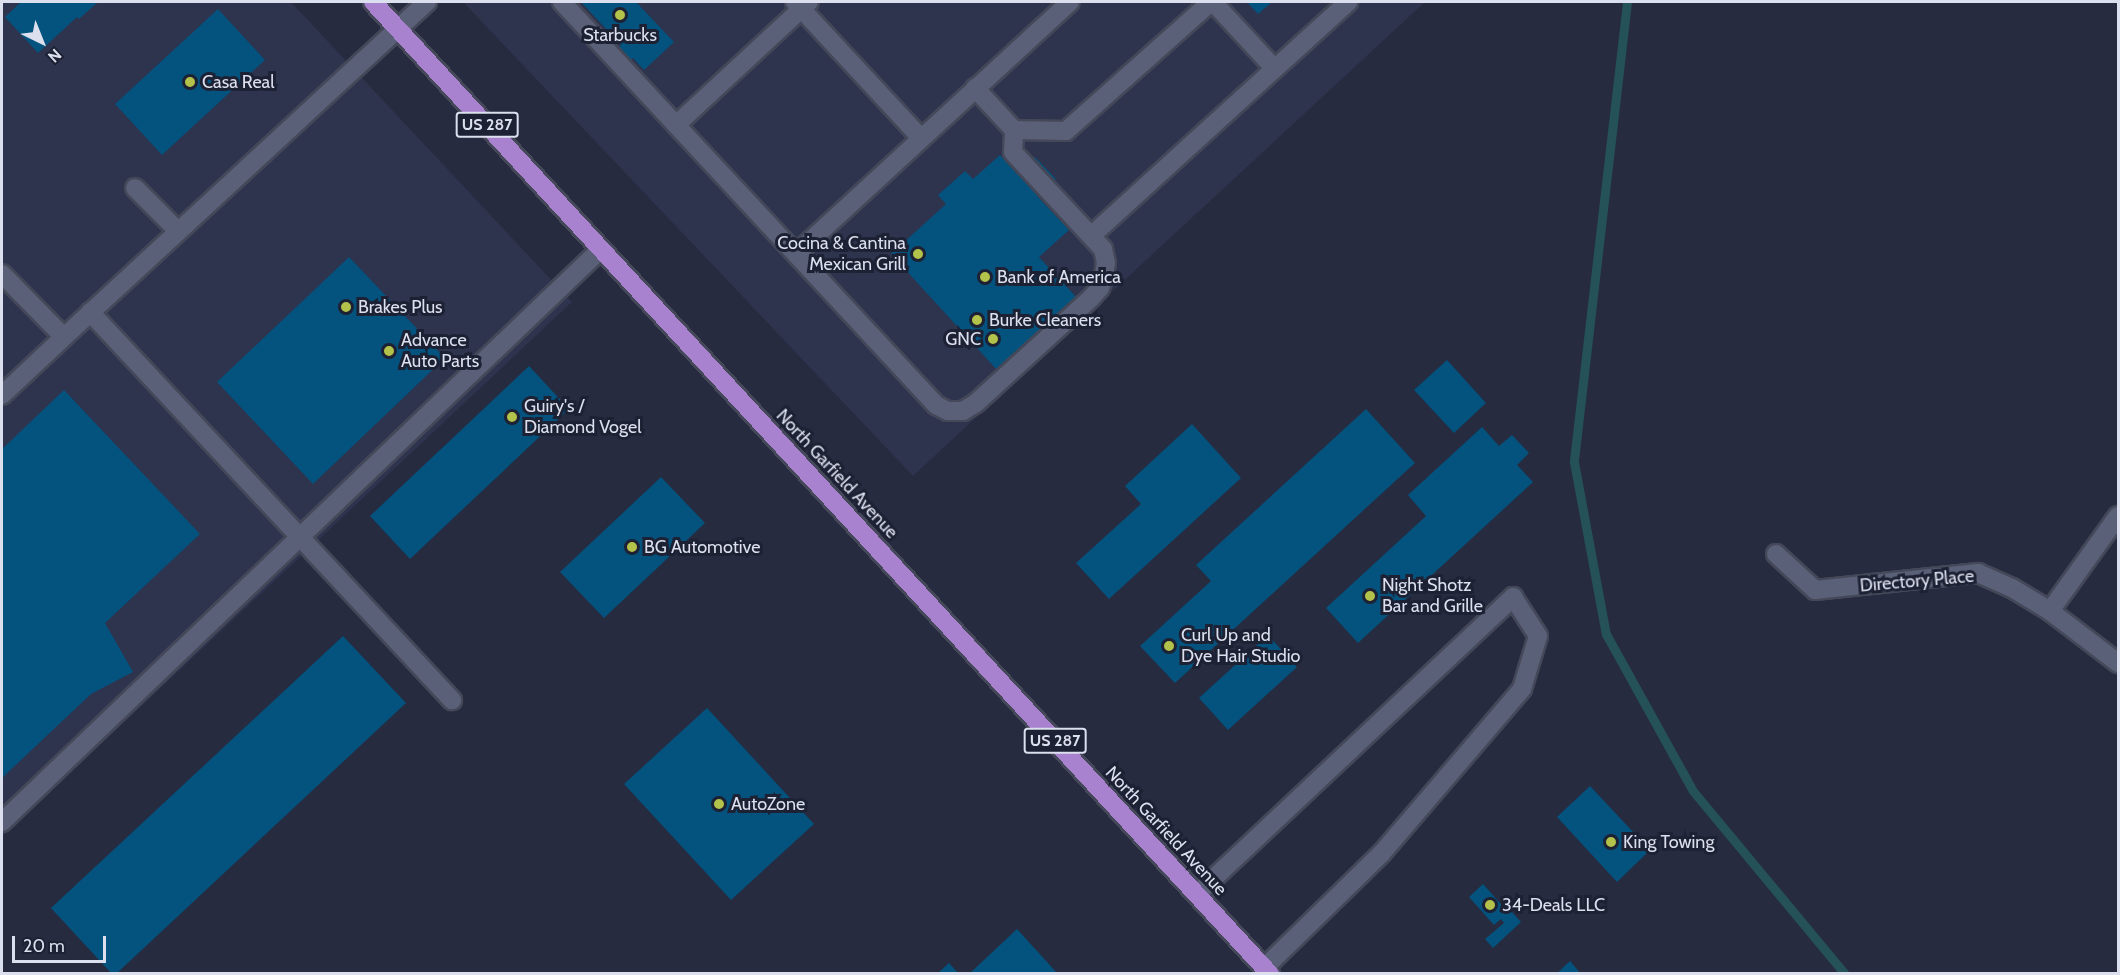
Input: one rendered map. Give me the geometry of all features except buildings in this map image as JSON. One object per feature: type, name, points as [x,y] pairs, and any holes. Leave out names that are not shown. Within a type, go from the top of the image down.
[{"type":"highway","name":"North Garfield Avenue","points":[[373,2],[1267,971]]},
{"type":"street","points":[[2,395],[397,27],[427,2]]},
{"type":"street","points":[[562,2],[936,405],[948,411],[963,411],[976,403],[1091,298],[1100,288],[1106,263],[1103,249],[1013,152],[1014,130],[975,88]]},
{"type":"street","points":[[796,254],[1070,2]]},
{"type":"street","points":[[1014,130],[1066,131],[1212,2],[1275,69]]},
{"type":"street","points":[[1091,236],[1348,2]]},
{"type":"street","points":[[676,124],[802,4],[921,138]]},
{"type":"street","points":[[135,188],[178,231]]},
{"type":"street","points":[[2,822],[602,249]]},
{"type":"street","points":[[2,274],[64,337]]},
{"type":"street","points":[[90,312],[452,700]]},
{"type":"street","points":[[2050,611],[2118,516]]},
{"type":"street","name":"Directory Place","points":[[1776,554],[1815,590],[1978,573],[2012,588],[2050,611],[2118,663]]},
{"type":"street","points":[[1197,894],[1513,597],[1538,636],[1522,689],[1382,853],[1267,971]]},
{"type":"shaded area","points":[[2,2],[291,2],[572,302],[2,837]]},
{"type":"shaded area","points":[[463,2],[1425,2],[913,476]]},
{"type":"waterway","points":[[1627,2],[1574,462],[1606,634],[1693,791],[1845,974]]},
{"type":"place","name":"Starbucks","points":[[620,15]]},
{"type":"place","name":"Casa Real","points":[[190,82]]},
{"type":"place","name":"Cocina & Cantina Mexican Grill","points":[[918,254]]},
{"type":"place","name":"Bank of America","points":[[985,277]]},
{"type":"place","name":"Brakes Plus","points":[[346,307]]},
{"type":"place","name":"Burke Cleaners","points":[[977,320]]},
{"type":"place","name":"GNC","points":[[993,339]]},
{"type":"place","name":"Advance Auto Parts","points":[[389,351]]},
{"type":"place","name":"Guiry's / Diamond Vogel","points":[[512,417]]},
{"type":"place","name":"BG Automotive","points":[[632,547]]},
{"type":"place","name":"Night Shotz Bar and Grille","points":[[1370,596]]},
{"type":"place","name":"Curl Up and Dye Hair Studio","points":[[1169,646]]},
{"type":"place","name":"AutoZone","points":[[719,804]]},
{"type":"place","name":"King Towing","points":[[1611,842]]},
{"type":"place","name":"34-Deals LLC","points":[[1490,905]]}]
